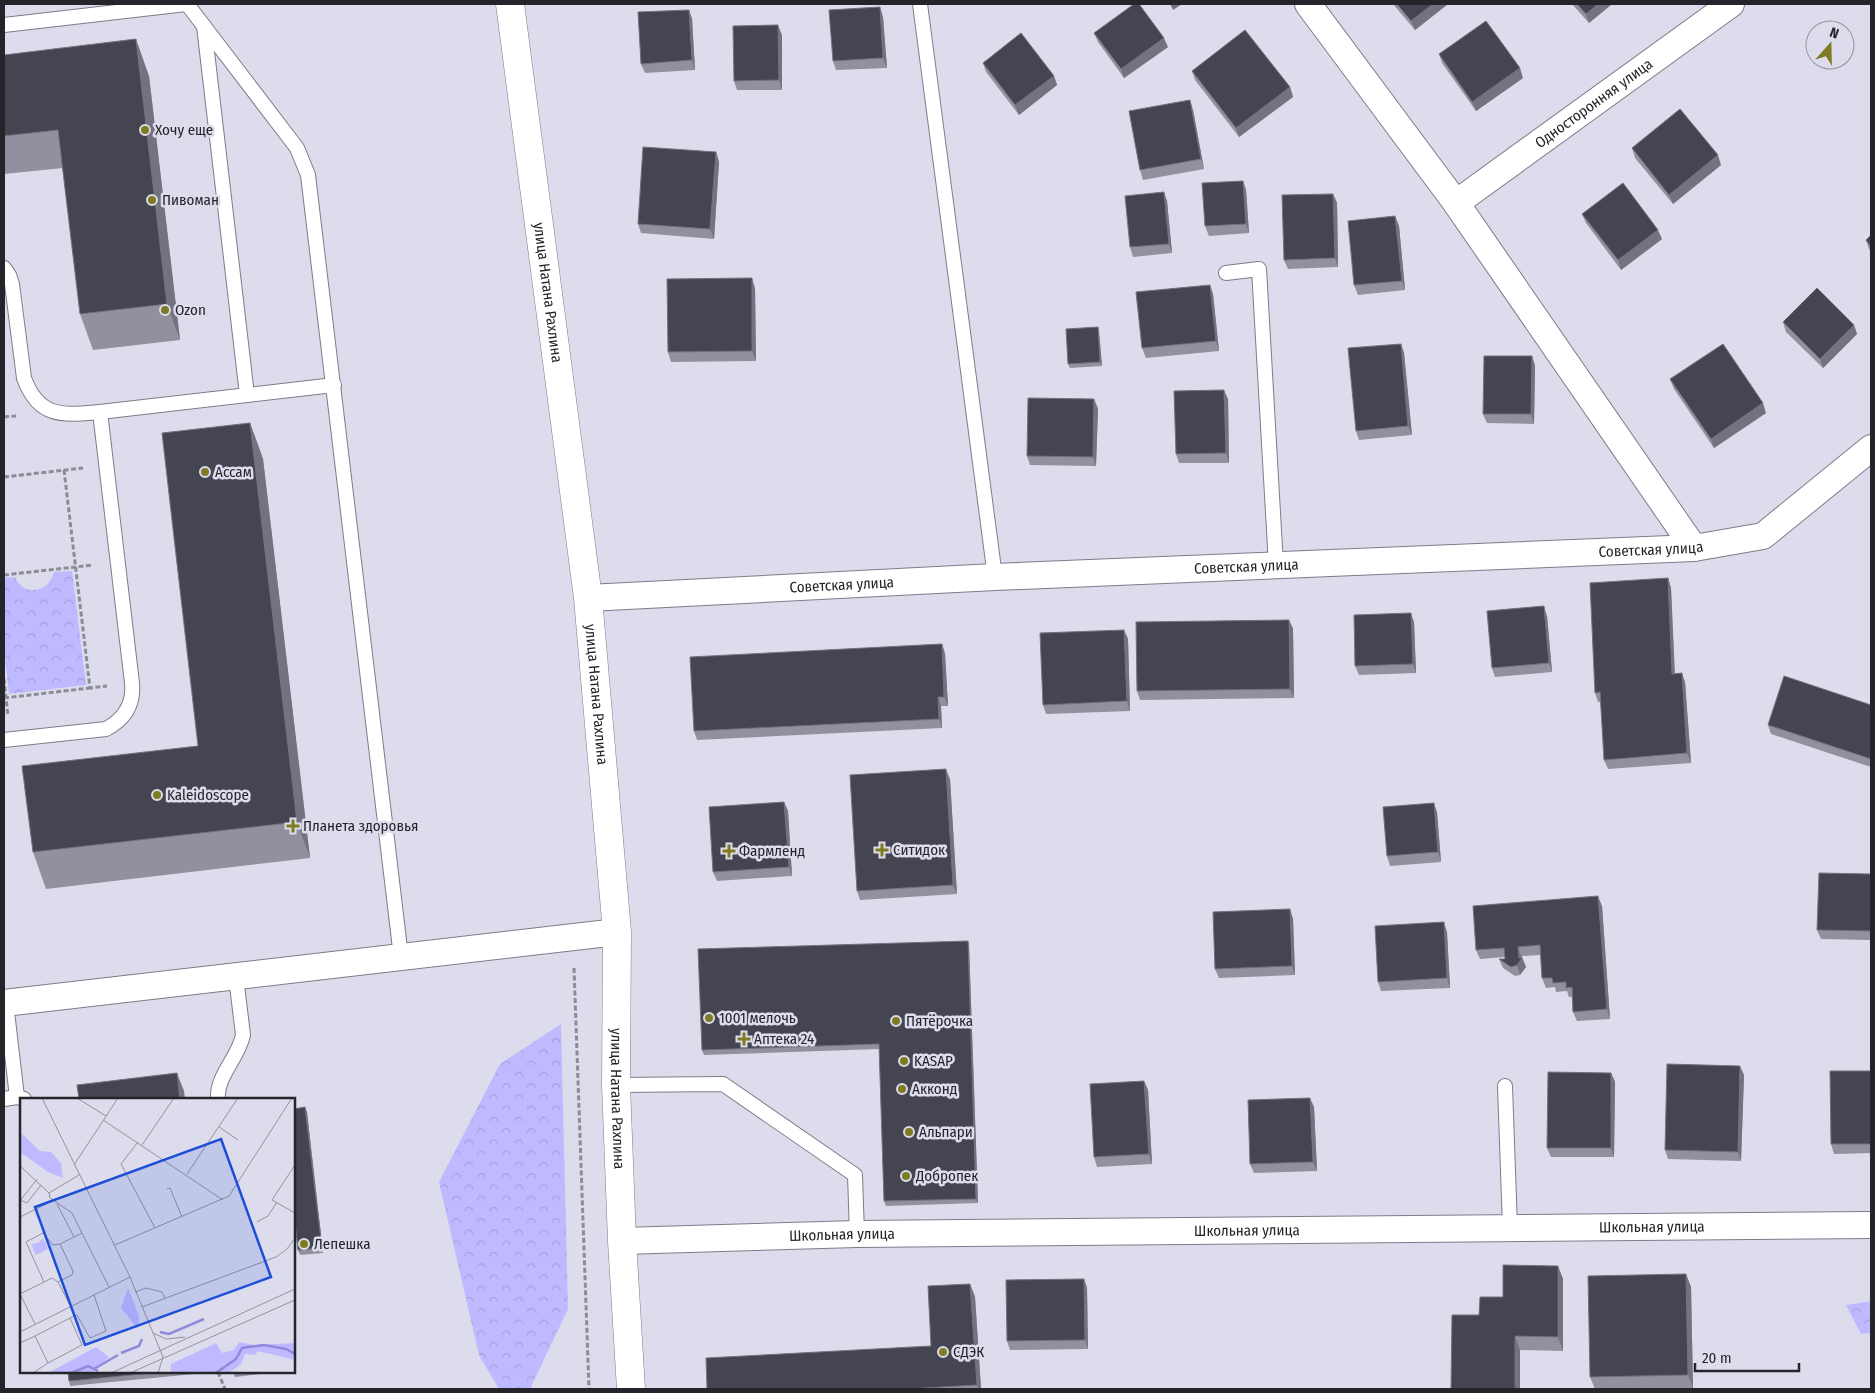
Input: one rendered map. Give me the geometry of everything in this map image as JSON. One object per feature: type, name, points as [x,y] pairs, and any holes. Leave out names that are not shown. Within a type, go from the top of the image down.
[{"type":"street","name":"улица Натана Рахлина","points":[[510,4],[588,598],[617,932],[616,1085],[622,1242],[631,1389]]},
{"type":"street","points":[[1308,4],[1456,203],[1694,548]]},
{"type":"street","name":"Односторонняя улица","points":[[1456,203],[1731,4]]},
{"type":"street","name":"Советская улица","points":[[588,598],[995,577],[1694,548],[1763,536],[1871,448]]},
{"type":"street","points":[[5,1003],[617,932]]},
{"type":"street","name":"Школьная улица","points":[[622,1242],[856,1234],[1871,1225]]},
{"type":"lane","points":[[4,25],[186,4],[297,148],[303,162],[311,192],[401,957]]},
{"type":"lane","points":[[920,4],[995,577]]},
{"type":"lane","points":[[204,25],[247,395]]},
{"type":"lane","points":[[4,268],[12,284],[24,378],[28,391],[45,409],[57,414],[70,415],[100,412],[334,385]]},
{"type":"lane","points":[[1226,273],[1259,269],[1276,566]]},
{"type":"lane","points":[[7,740],[106,729],[116,724],[130,706],[133,692],[100,412]]},
{"type":"lane","points":[[218,1098],[219,1087],[241,1044],[243,1035],[236,976]]},
{"type":"lane","points":[[5,1003],[15,1099]]},
{"type":"lane","points":[[616,1085],[723,1084],[855,1175],[856,1234]]},
{"type":"lane","points":[[1505,1086],[1510,1228]]},
{"type":"path","points":[[4,477],[106,465]]},
{"type":"path","points":[[64,470],[90,688]]},
{"type":"path","points":[[4,575],[118,562]]},
{"type":"path","points":[[4,679],[7,740]]},
{"type":"path","points":[[5,698],[132,683]]},
{"type":"path","points":[[573,938],[589,1389]]},
{"type":"path","points":[[218,1373],[225,1389]]},
{"type":"green space","points":[[72,571],[86,685],[9,694],[4,649],[4,578],[15,577],[24,588],[36,590],[47,584],[54,572]]},
{"type":"green space","points":[[561,1024],[568,1309],[530,1389],[499,1389],[479,1355],[439,1182],[500,1064]]},
{"type":"green space","points":[[1871,1301],[1871,1333],[1861,1334],[1846,1305]]},
{"type":"building","points":[[1134,4],[1139,4],[1164,38],[1121,69],[1094,33]]},
{"type":"building","points":[[1397,4],[1433,4],[1411,21]]},
{"type":"building","points":[[1577,4],[1598,4],[1586,14]]},
{"type":"building","points":[[880,7],[883,58],[833,61],[829,10]]},
{"type":"building","points":[[689,10],[692,60],[641,64],[638,12]]},
{"type":"building","points":[[1486,21],[1520,68],[1472,102],[1439,54]]},
{"type":"building","points":[[778,25],[779,80],[734,81],[733,26]]},
{"type":"building","points":[[1245,30],[1290,87],[1236,128],[1192,71]]},
{"type":"building","points":[[1021,33],[1054,76],[1015,105],[983,63]]},
{"type":"building","points":[[136,39],[167,304],[80,314],[58,130],[4,136],[4,55]]},
{"type":"building","points":[[1190,100],[1201,159],[1140,170],[1129,111]]},
{"type":"building","points":[[1680,109],[1718,155],[1669,195],[1632,148]]},
{"type":"building","points":[[643,147],[716,152],[710,229],[638,224]]},
{"type":"building","points":[[1243,181],[1246,224],[1205,226],[1202,183]]},
{"type":"building","points":[[1623,183],[1658,230],[1618,260],[1582,214]]},
{"type":"building","points":[[1164,192],[1169,244],[1130,247],[1125,196]]},
{"type":"building","points":[[1333,194],[1335,258],[1284,260],[1282,195]]},
{"type":"building","points":[[1395,216],[1402,281],[1354,285],[1348,221]]},
{"type":"building","points":[[1871,235],[1871,247],[1866,240]]},
{"type":"building","points":[[752,278],[752,351],[668,352],[667,279]]},
{"type":"building","points":[[1210,285],[1216,341],[1142,348],[1136,292]]},
{"type":"building","points":[[1817,288],[1854,325],[1820,359],[1783,322]]},
{"type":"building","points":[[1098,327],[1100,362],[1068,364],[1066,329]]},
{"type":"building","points":[[1401,344],[1408,426],[1356,431],[1348,348]]},
{"type":"building","points":[[1723,344],[1763,403],[1711,439],[1670,379]]},
{"type":"building","points":[[1484,356],[1532,356],[1531,414],[1483,414]]},
{"type":"building","points":[[1224,390],[1226,453],[1176,454],[1174,391]]},
{"type":"building","points":[[1028,398],[1094,399],[1093,457],[1027,456]]},
{"type":"building","points":[[250,423],[297,822],[33,852],[22,766],[198,746],[162,433]]},
{"type":"building","points":[[1668,578],[1672,674],[1682,673],[1687,753],[1604,760],[1600,692],[1595,693],[1590,583]]},
{"type":"building","points":[[1544,606],[1549,663],[1492,668],[1487,611]]},
{"type":"building","points":[[1411,613],[1413,664],[1355,666],[1354,615]]},
{"type":"building","points":[[1289,620],[1290,689],[1137,691],[1136,622]]},
{"type":"building","points":[[1124,630],[1127,701],[1043,705],[1040,633]]},
{"type":"building","points":[[942,644],[944,697],[938,697],[939,719],[694,731],[690,657]]},
{"type":"building","points":[[1784,676],[1871,705],[1871,759],[1768,725]]},
{"type":"building","points":[[946,769],[953,885],[857,891],[850,775]]},
{"type":"building","points":[[784,802],[789,867],[713,872],[709,807]]},
{"type":"building","points":[[1434,803],[1438,852],[1387,856],[1383,807]]},
{"type":"building","points":[[1819,873],[1871,874],[1871,931],[1817,930]]},
{"type":"building","points":[[1598,896],[1607,1009],[1573,1012],[1572,987],[1566,988],[1566,982],[1553,983],[1552,978],[1542,978],[1540,945],[1518,947],[1519,958],[1522,958],[1517,965],[1511,967],[1499,959],[1505,959],[1504,948],[1476,950],[1473,906]]},
{"type":"building","points":[[1290,909],[1292,966],[1215,969],[1213,912]]},
{"type":"building","points":[[1444,922],[1447,978],[1378,982],[1375,926]]},
{"type":"building","points":[[968,941],[976,1199],[884,1201],[879,1044],[702,1050],[698,949]]},
{"type":"building","points":[[1667,1064],[1740,1066],[1738,1152],[1665,1150]]},
{"type":"building","points":[[1830,1071],[1871,1071],[1871,1144],[1831,1144]]},
{"type":"building","points":[[1548,1072],[1611,1073],[1611,1148],[1547,1148]]},
{"type":"building","points":[[177,1073],[180,1098],[79,1098],[77,1085]]},
{"type":"building","points":[[1144,1081],[1149,1154],[1094,1157],[1090,1084]]},
{"type":"building","points":[[1310,1098],[1313,1162],[1250,1164],[1248,1100]]},
{"type":"building","points":[[305,1107],[322,1248],[298,1250],[295,1222],[295,1109]]},
{"type":"building","points":[[1503,1265],[1558,1266],[1558,1337],[1515,1336],[1515,1389],[1451,1389],[1452,1315],[1479,1315],[1480,1297],[1503,1297]]},
{"type":"building","points":[[1686,1274],[1688,1375],[1590,1377],[1588,1276]]},
{"type":"building","points":[[1084,1279],[1085,1340],[1007,1341],[1006,1280]]},
{"type":"building","points":[[970,1284],[977,1385],[906,1389],[707,1389],[706,1358],[931,1346],[928,1286]]},
{"type":"building","points":[[68,1373],[153,1373],[69,1381]]},
{"type":"place","name":"Хочу еще","points":[[145,130]]},
{"type":"place","name":"Пивоман","points":[[152,200]]},
{"type":"place","name":"Ozon","points":[[165,310]]},
{"type":"place","name":"Ассам","points":[[205,472]]},
{"type":"place","name":"Kaleidoscope","points":[[157,795]]},
{"type":"place","name":"Планета здоровья","points":[[293,826]]},
{"type":"place","name":"Ситидок","points":[[882,850]]},
{"type":"place","name":"Фармленд","points":[[729,851]]},
{"type":"place","name":"1001 мелочь","points":[[709,1018]]},
{"type":"place","name":"Пятёрочка","points":[[896,1021]]},
{"type":"place","name":"Аптека 24","points":[[744,1039]]},
{"type":"place","name":"KASAP","points":[[904,1061]]},
{"type":"place","name":"Акконд","points":[[902,1089]]},
{"type":"place","name":"Альпари","points":[[909,1132]]},
{"type":"place","name":"Добропек","points":[[906,1176]]},
{"type":"place","name":"Лепешка","points":[[304,1244]]},
{"type":"place","name":"СДЭК","points":[[943,1352]]}]
